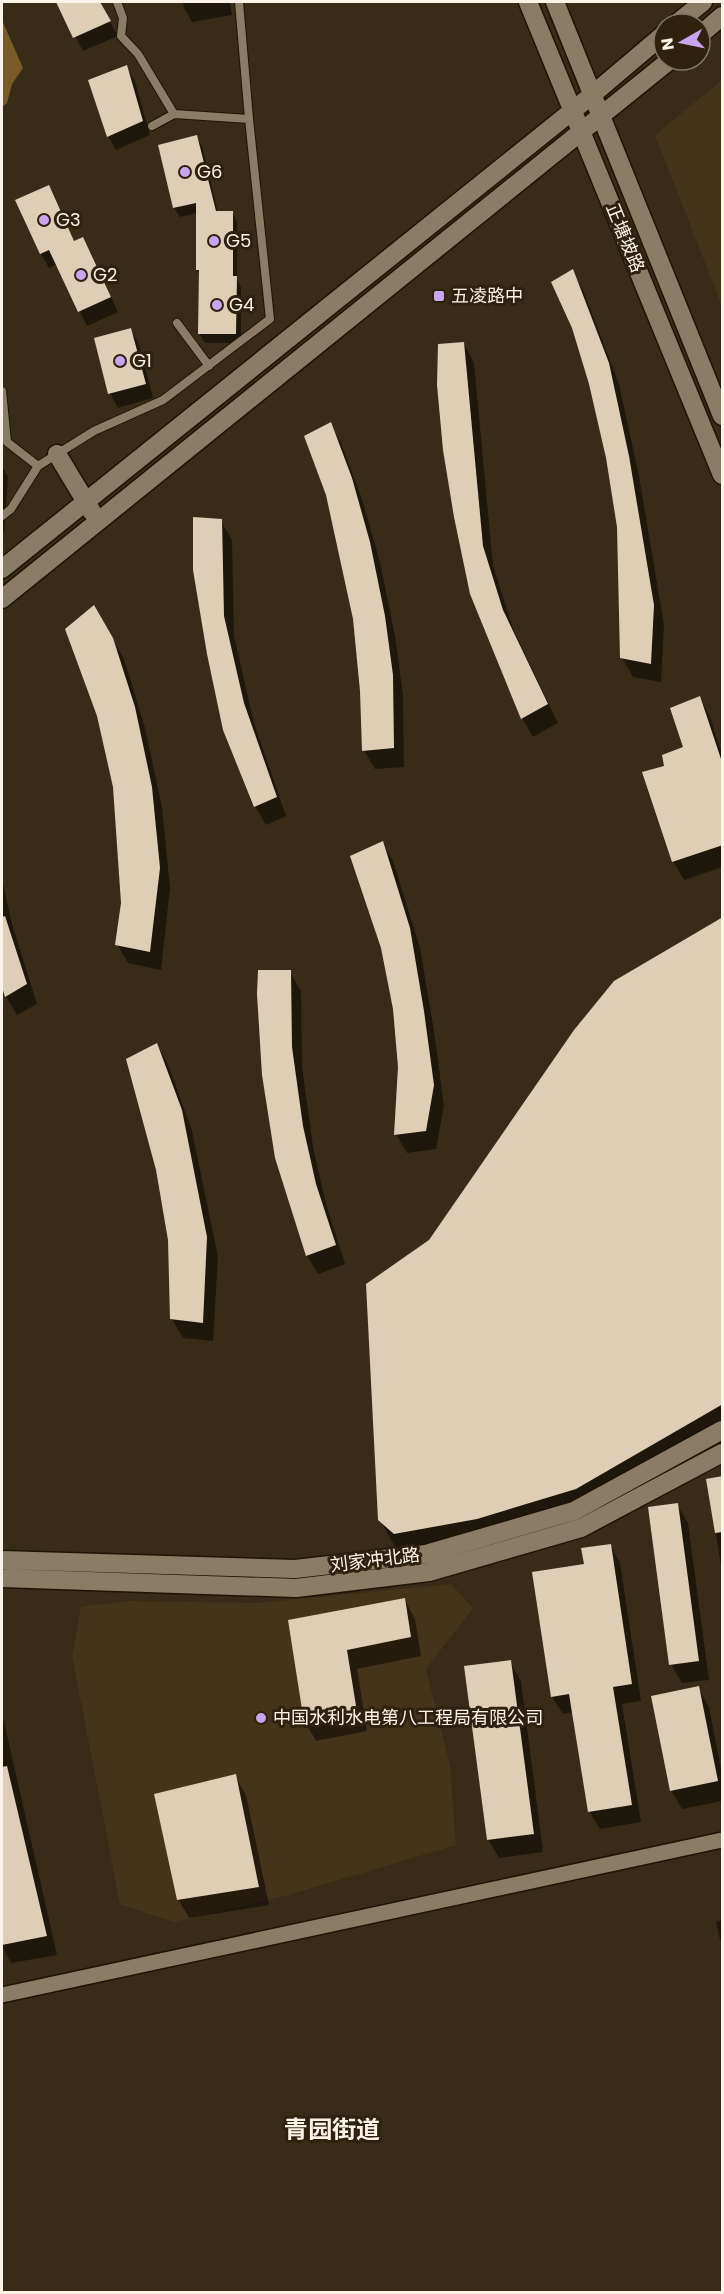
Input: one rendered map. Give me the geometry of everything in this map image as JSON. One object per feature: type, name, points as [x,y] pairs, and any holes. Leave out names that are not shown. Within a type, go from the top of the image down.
[{"type":"street","name":"正塘坡路","points":[[528,2],[723,475]]},
{"type":"street","name":"正塘坡路","points":[[555,2],[723,416]]},
{"type":"street","points":[[691,12],[703,2]]},
{"type":"street","points":[[2,569],[592,95],[652,44]]},
{"type":"street","points":[[2,599],[97,520],[656,72]]},
{"type":"street","points":[[57,454],[97,520]]},
{"type":"street","name":"刘家冲北路","points":[[2,1560],[295,1569],[426,1554],[574,1511],[723,1430]]},
{"type":"street","name":"刘家冲北路","points":[[2,1578],[296,1588],[429,1572],[581,1528],[723,1453]]},
{"type":"street","points":[[2,1995],[723,1840]]},
{"type":"lane","points":[[117,2],[123,18],[121,36],[138,54],[174,114]]},
{"type":"lane","points":[[2,516],[11,509],[38,466],[94,431],[163,400],[270,319],[239,2]]},
{"type":"lane","points":[[153,126],[174,114],[249,119]]},
{"type":"lane","points":[[177,323],[209,366]]},
{"type":"lane","points":[[2,391],[7,442],[38,466]]},
{"type":"shaded area","points":[[2,20],[23,68],[12,84],[7,103],[2,107]]},
{"type":"shaded area","points":[[722,80],[722,306],[655,135]]},
{"type":"shaded area","name":"中国水利水电第八工程局有限公司","points":[[451,1584],[473,1608],[426,1669],[450,1766],[456,1845],[285,1896],[174,1922],[120,1904],[72,1656],[81,1607],[127,1601],[258,1603]]},
{"type":"building","points":[[56,2],[100,2],[111,21],[73,38]]},
{"type":"building","points":[[127,65],[143,121],[107,137],[88,80]]},
{"type":"building","points":[[197,135],[216,211],[233,211],[233,276],[237,276],[236,334],[198,334],[199,270],[196,270],[196,203],[173,208],[158,145]]},
{"type":"building","points":[[49,185],[74,241],[83,237],[111,297],[78,312],[49,250],[40,254],[15,200]]},
{"type":"building","points":[[573,269],[609,363],[629,456],[654,605],[651,664],[620,658],[617,527],[606,458],[589,384],[572,328],[551,282]]},
{"type":"building","name":"G1","points":[[131,328],[146,384],[108,394],[94,338]]},
{"type":"building","points":[[464,342],[483,546],[503,610],[548,704],[521,719],[470,594],[443,450],[437,385],[438,344]]},
{"type":"building","points":[[331,422],[352,478],[370,542],[385,616],[393,675],[394,748],[362,751],[360,691],[353,619],[326,495],[304,436]]},
{"type":"building","points":[[193,517],[222,519],[224,616],[244,703],[277,797],[254,807],[223,730],[207,654],[193,570]]},
{"type":"building","points":[[94,605],[113,638],[135,707],[152,787],[160,868],[150,952],[115,945],[121,903],[113,787],[97,716],[65,629]]},
{"type":"building","points":[[700,696],[723,765],[723,845],[672,862],[642,772],[664,766],[662,755],[683,747],[670,708]]},
{"type":"building","points":[[383,841],[410,928],[434,1085],[426,1131],[394,1135],[398,1067],[393,1009],[381,948],[350,856]]},
{"type":"building","points":[[5,916],[27,984],[5,997],[2,987],[2,917]]},
{"type":"building","points":[[723,917],[723,1404],[576,1489],[477,1519],[394,1534],[378,1520],[366,1284],[429,1240],[574,1030],[614,981]]},
{"type":"building","points":[[258,970],[291,970],[292,1047],[303,1126],[316,1184],[336,1245],[306,1256],[275,1158],[262,1075],[257,994]]},
{"type":"building","points":[[157,1043],[182,1110],[207,1237],[203,1323],[170,1319],[168,1240],[156,1170],[126,1059]]},
{"type":"building","points":[[723,1476],[723,1532],[715,1533],[706,1479]]},
{"type":"building","points":[[678,1503],[699,1661],[669,1665],[648,1507]]},
{"type":"building","points":[[611,1544],[632,1684],[613,1687],[632,1805],[588,1812],[569,1694],[551,1697],[532,1572],[584,1564],[581,1548]]},
{"type":"building","points":[[405,1598],[411,1637],[347,1650],[357,1712],[304,1722],[288,1620]]},
{"type":"building","points":[[511,1660],[534,1834],[487,1840],[464,1666]]},
{"type":"building","points":[[699,1686],[718,1781],[670,1791],[651,1696]]},
{"type":"building","points":[[7,1766],[47,1936],[2,1945],[2,1767]]},
{"type":"building","points":[[236,1774],[259,1887],[177,1900],[154,1794]]},
{"type":"place","name":"G6","points":[[185,172]]},
{"type":"place","name":"G3","points":[[44,220]]},
{"type":"place","name":"G5","points":[[214,241]]},
{"type":"place","name":"G2","points":[[81,275]]},
{"type":"place","name":"五凌路中","points":[[439,296]]},
{"type":"place","name":"G4","points":[[217,305]]},
{"type":"place","name":"G1","points":[[120,361]]},
{"type":"place","name":"中国水利水电第八工程局有限公司","points":[[261,1718]]},
{"type":"district","name":"青园街道","points":[[332,2130]]}]
